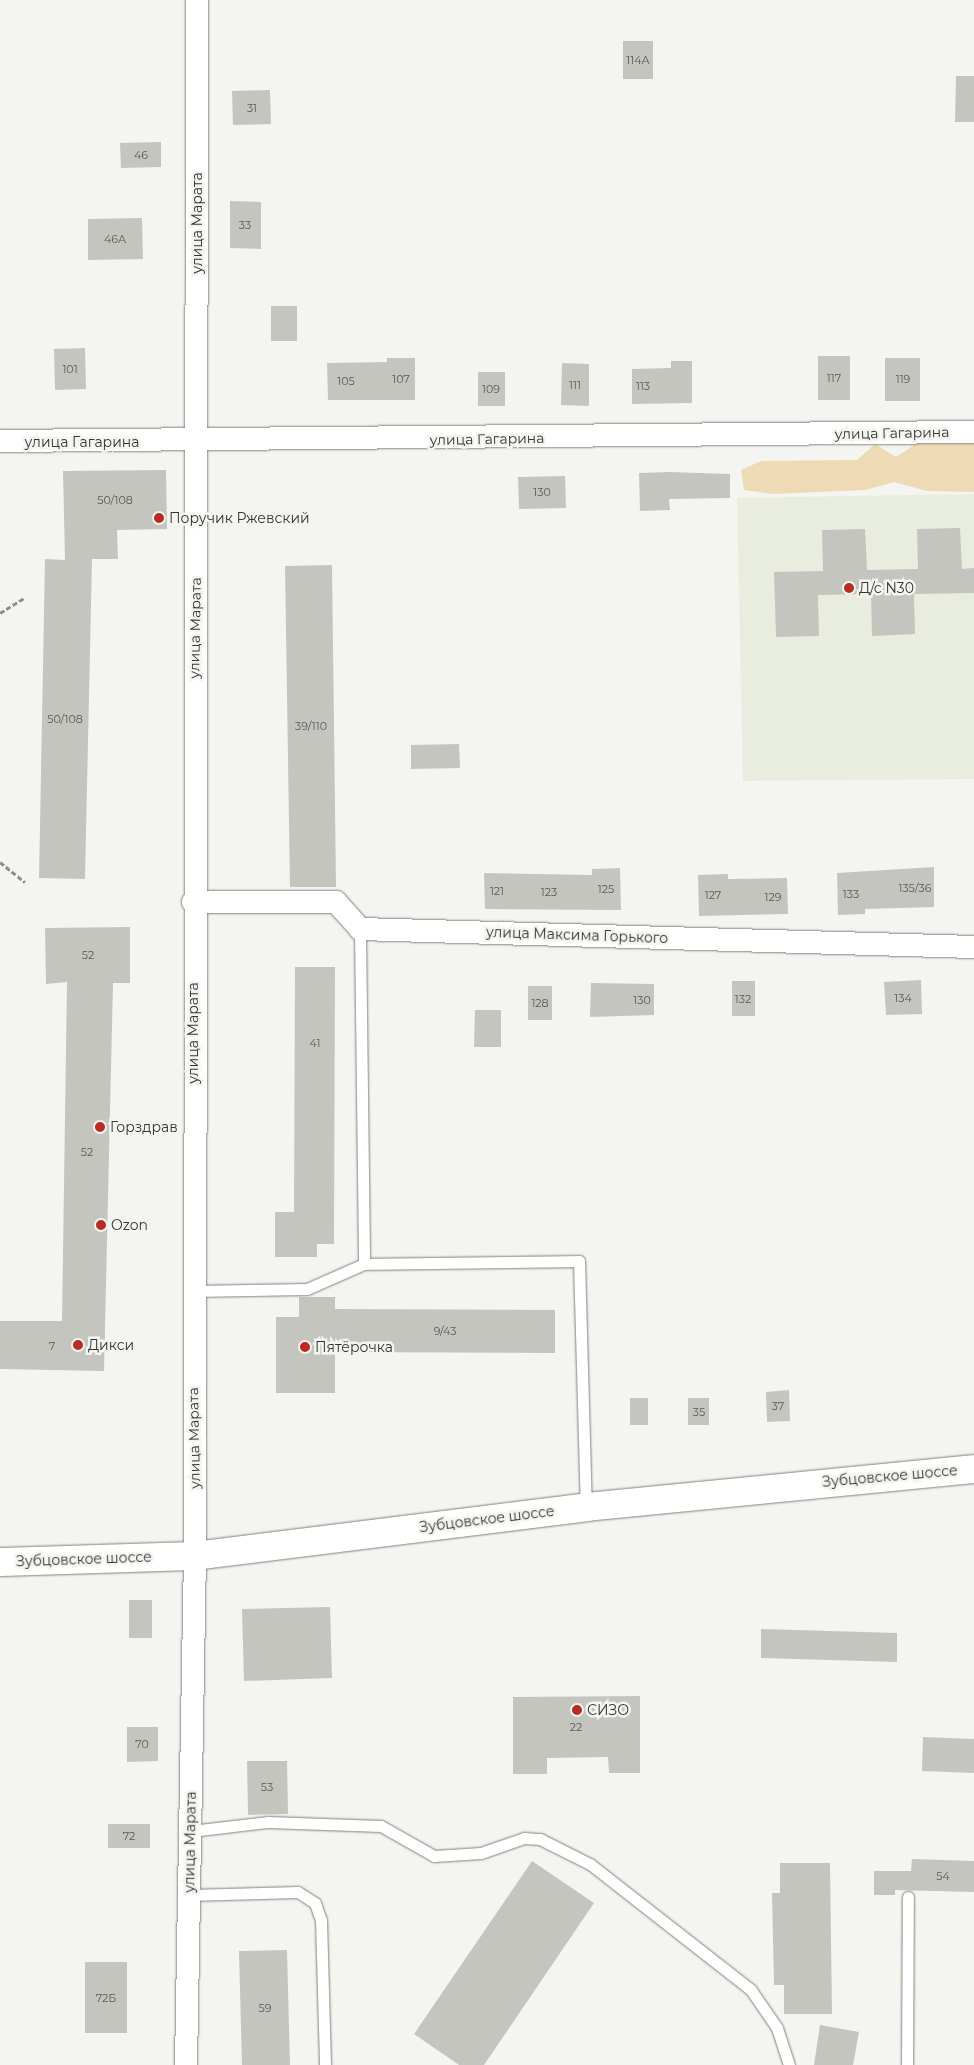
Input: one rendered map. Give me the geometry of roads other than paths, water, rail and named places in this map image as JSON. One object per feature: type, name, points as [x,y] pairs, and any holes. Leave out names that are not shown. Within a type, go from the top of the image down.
[{"type":"main road","name":"Зубцовское шоссе","points":[[0,1562],[195,1556],[586,1507],[974,1469]]},
{"type":"street","name":"улица Марата","points":[[186,2065],[195,1556],[193,902],[197,442],[197,0]]},
{"type":"street","name":"улица Гагарина","points":[[0,441],[197,442],[974,432]]},
{"type":"street","points":[[193,902],[336,902],[360,929]]},
{"type":"street","name":"улица Максима Горького","points":[[360,929],[974,947]]},
{"type":"lane","points":[[360,929],[364,1264]]},
{"type":"lane","points":[[193,1291],[307,1289],[364,1264],[579,1261],[586,1507]]},
{"type":"lane","points":[[190,1831],[268,1822],[382,1826],[434,1856],[481,1853],[524,1838],[540,1839],[590,1864],[751,1990],[777,2028],[790,2065]]},
{"type":"lane","points":[[189,1895],[298,1892],[315,1903],[321,1920],[325,2065]]},
{"type":"lane","points":[[908,1897],[908,2065]]},
{"type":"place","name":"Поручик Ржевский","points":[[159,518]]},
{"type":"place","name":"Д/с N30","points":[[849,588]]},
{"type":"place","name":"Горздрав","points":[[100,1127]]},
{"type":"place","name":"Ozon","points":[[101,1225]]},
{"type":"place","name":"Дикси","points":[[78,1345]]},
{"type":"place","name":"Пятёрочка","points":[[305,1347]]},
{"type":"place","name":"СИЗО","points":[[577,1710]]}]
